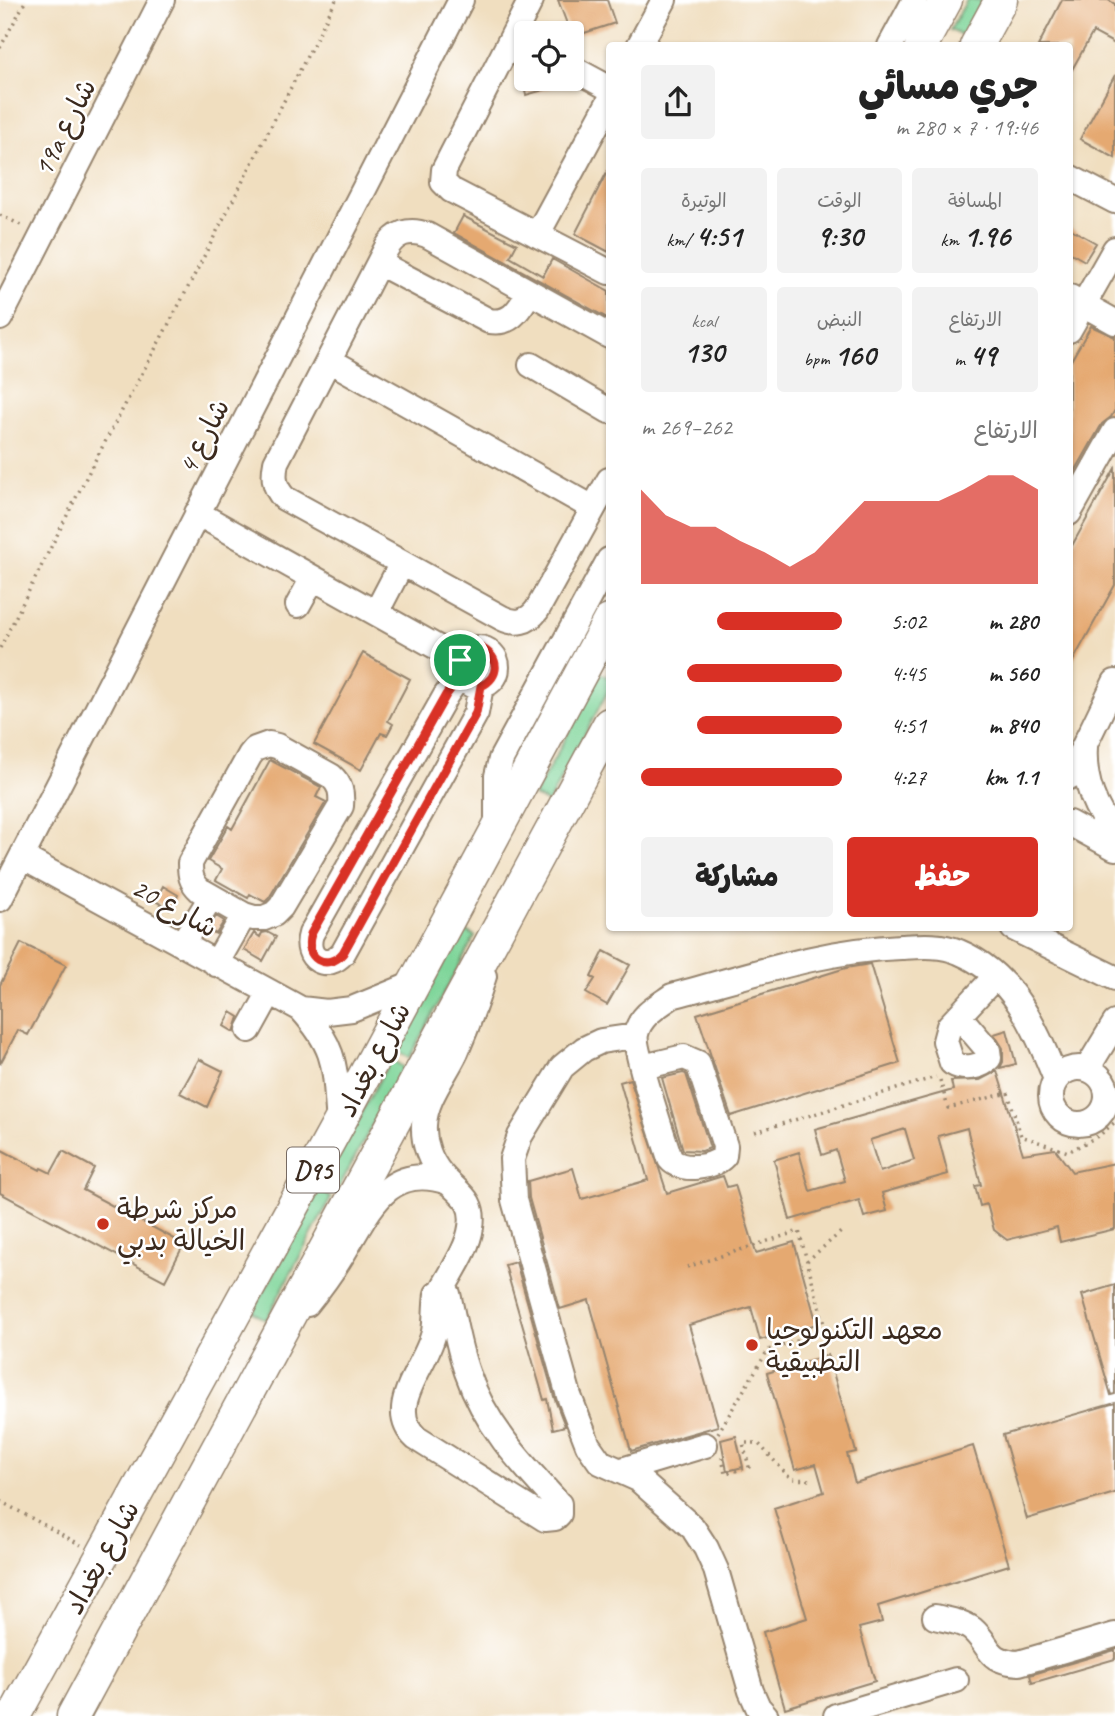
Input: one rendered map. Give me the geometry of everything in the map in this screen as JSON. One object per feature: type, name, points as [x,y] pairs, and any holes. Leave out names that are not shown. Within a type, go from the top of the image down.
[{"type":"main road","points":[[923,42],[946,0]]},
{"type":"main road","points":[[977,42],[1001,0]]},
{"type":"main road","name":"شارع بغداد","points":[[14,1716],[339,1123],[606,627]]},
{"type":"main road","name":"شارع بغداد","points":[[73,1716],[606,730]]},
{"type":"main road","points":[[91,1716],[145,1609],[169,1540]]},
{"type":"street","name":"19a شارع","points":[[0,318],[162,0]]},
{"type":"street","name":"شارع 4","points":[[0,900],[461,0]]},
{"type":"street","points":[[525,21],[531,0]]},
{"type":"street","points":[[641,42],[664,0]]},
{"type":"street","points":[[892,42],[915,0]]},
{"type":"street","points":[[514,50],[442,176],[446,187],[606,270]]},
{"type":"street","points":[[584,74],[606,86]]},
{"type":"street","points":[[537,235],[606,108]]},
{"type":"street","points":[[1073,179],[1115,201]]},
{"type":"street","points":[[606,334],[419,232],[396,236],[379,263],[276,462],[274,471],[276,487],[284,498],[509,621],[529,619],[537,610],[606,485]]},
{"type":"street","points":[[1115,249],[1076,301],[1115,322]]},
{"type":"street","points":[[379,263],[489,321],[501,322],[514,316],[530,292]]},
{"type":"street","points":[[329,360],[593,508]]},
{"type":"street","points":[[531,365],[606,409]]},
{"type":"street","points":[[1073,506],[1115,431]]},
{"type":"street","points":[[197,513],[369,609],[467,674],[476,713],[343,953],[338,959],[322,962],[310,951],[311,934],[446,695],[467,674]]},
{"type":"street","points":[[369,609],[394,559]]},
{"type":"street","points":[[497,829],[497,776],[501,759],[606,566]]},
{"type":"street","points":[[298,605],[313,578]]},
{"type":"street","points":[[1115,682],[1077,749],[1091,793],[1100,813],[1115,834]]},
{"type":"street","points":[[262,745],[277,746],[338,782],[342,794],[341,806],[281,907],[274,914],[254,918],[211,897],[194,884],[190,863],[250,755],[262,745]]},
{"type":"street","points":[[1073,824],[1115,848]]},
{"type":"street","name":"شارع 20","points":[[22,857],[301,1009],[322,1033],[332,1054],[339,1123]]},
{"type":"street","points":[[182,944],[211,897]]},
{"type":"street","points":[[216,964],[244,915]]},
{"type":"street","points":[[1019,931],[1115,978]]},
{"type":"street","points":[[442,1290],[448,1294],[460,1349],[475,1395],[499,1437],[559,1504],[559,1514],[555,1518],[545,1518],[415,1438],[404,1423],[403,1405],[433,1333],[436,1297],[468,1237],[472,1222],[466,1199],[448,1182],[427,1148],[424,1120],[429,1102],[456,1052],[469,1019],[481,986],[492,940]]},
{"type":"street","points":[[643,1067],[684,1057],[698,1063],[725,1146],[726,1151],[721,1160],[685,1168],[673,1163],[643,1067],[635,1037],[646,1016],[672,996],[829,954],[869,948],[913,946],[946,948],[960,952],[995,976],[1030,1018],[1056,1079]]},
{"type":"street","points":[[959,1016],[995,976]]},
{"type":"street","name":"شارع 20","points":[[301,1009],[327,1012],[352,1009],[413,984]]},
{"type":"street","points":[[249,1030],[270,992]]},
{"type":"street","points":[[1087,1069],[1115,1023]]},
{"type":"street","points":[[635,1037],[601,1041],[584,1049],[562,1067],[520,1136],[512,1160],[513,1200],[582,1434],[593,1455],[600,1462],[638,1479],[693,1528],[716,1570],[751,1691],[758,1707],[766,1716]]},
{"type":"street","points":[[1087,1069],[1101,1079],[1110,1104],[1090,1122],[1078,1124],[1066,1121],[1057,1114],[1051,1103],[1051,1091],[1056,1079],[1064,1071],[1087,1069]]},
{"type":"street","points":[[284,1328],[323,1284],[382,1193],[398,1182],[414,1177],[432,1177],[448,1182]]},
{"type":"street","points":[[622,1470],[714,1442]]},
{"type":"street","points":[[934,1617],[964,1625],[977,1635],[993,1655],[1019,1663],[1115,1635]]},
{"type":"street","points":[[836,1716],[956,1680]]},
{"type":"path","points":[[0,48],[26,0]]},
{"type":"path","points":[[0,648],[336,0]]},
{"type":"path","points":[[0,215],[42,235]]},
{"type":"path","points":[[755,1132],[939,1076]]},
{"type":"path","points":[[687,1267],[799,1231],[826,1332],[768,1350],[714,1442],[725,1474],[749,1467],[743,1443],[749,1441],[758,1443],[792,1479],[810,1480]]},
{"type":"path","points":[[807,1261],[841,1232]]},
{"type":"path","points":[[0,1501],[102,1556]]},
{"type":"green space","points":[[967,0],[983,0],[963,36],[950,30]]},
{"type":"green space","points":[[601,673],[606,676],[606,695],[548,803],[534,796]]},
{"type":"green space","points":[[462,929],[475,936],[409,1058],[396,1051]]},
{"type":"green space","points":[[391,1059],[403,1067],[338,1189],[324,1181]]},
{"type":"green space","points":[[319,1190],[331,1198],[266,1320],[253,1312]]},
{"type":"building","points":[[558,0],[607,0],[615,23],[584,33],[584,21],[566,21]]},
{"type":"building","points":[[1062,0],[1108,0],[1115,4],[1115,44],[1093,32],[1073,68],[1073,42],[1040,42]]},
{"type":"building","points":[[1115,75],[1115,158],[1080,139]]},
{"type":"building","points":[[606,174],[606,250],[575,234]]},
{"type":"building","points":[[463,216],[517,244],[510,257],[543,276],[552,259],[606,289],[606,317],[454,233]]},
{"type":"building","points":[[1073,230],[1096,243],[1085,261],[1073,254]]},
{"type":"building","points":[[1091,326],[1115,337],[1115,410],[1102,424],[1073,475],[1073,357]]},
{"type":"building","points":[[1115,468],[1115,585],[1073,661],[1073,544]]},
{"type":"building","points":[[363,653],[410,679],[388,721],[393,724],[387,735],[381,733],[361,770],[314,744]]},
{"type":"building","points":[[270,760],[321,787],[316,797],[326,802],[265,902],[250,894],[248,898],[216,880],[222,869],[208,861],[228,826],[232,829]]},
{"type":"building","points":[[163,886],[178,895],[170,909],[155,901]]},
{"type":"building","points":[[216,916],[224,921],[216,934],[208,930]]},
{"type":"building","points":[[267,932],[276,937],[263,961],[244,950],[254,933],[260,937]]},
{"type":"building","points":[[21,943],[66,965],[28,1035],[18,1030],[0,1064],[0,985]]},
{"type":"building","points":[[604,951],[630,965],[607,1005],[586,993],[595,979],[591,977]]},
{"type":"building","points":[[870,964],[900,1063],[731,1116],[697,1014],[846,968]]},
{"type":"building","points":[[231,1012],[239,1017],[234,1032],[224,1026]]},
{"type":"building","points":[[1007,1030],[1016,1064],[1000,1068],[1003,1048],[994,1034]]},
{"type":"building","points":[[199,1059],[223,1071],[207,1107],[180,1093]]},
{"type":"building","points":[[997,1071],[1023,1154],[1055,1149],[1072,1172],[1115,1163],[1115,1229],[1060,1242],[1057,1227],[1007,1240],[994,1230],[987,1204],[980,1206],[975,1186],[981,1185],[967,1128],[938,1136],[948,1174],[882,1193],[887,1211],[864,1217],[859,1200],[790,1220],[774,1160],[799,1152],[810,1191],[845,1181],[836,1150],[822,1155],[815,1129],[953,1090],[951,1081],[980,1080]],"holes":[[[905,1129],[914,1160],[880,1172],[870,1140]]]},
{"type":"building","points":[[686,1074],[710,1148],[702,1151],[683,1150],[662,1078]]},
{"type":"building","points":[[630,1079],[667,1193],[723,1176],[727,1187],[735,1185],[756,1253],[794,1242],[817,1324],[760,1340],[751,1307],[689,1325],[718,1426],[631,1451],[589,1300],[560,1309],[529,1198],[528,1181],[573,1168],[582,1199],[648,1180],[620,1082]]},
{"type":"building","name":"مركز شرطة الخيالة بدبي","points":[[0,1149],[51,1173],[63,1151],[94,1168],[83,1190],[184,1244],[165,1281],[0,1193]]},
{"type":"building","points":[[516,1262],[555,1400],[565,1426],[553,1429],[547,1399],[544,1400],[505,1265]]},
{"type":"building","points":[[1115,1285],[1115,1394],[1111,1395],[1082,1295]]},
{"type":"building","points":[[828,1355],[856,1452],[847,1454],[855,1483],[973,1446],[1009,1565],[878,1606],[882,1622],[859,1628],[875,1681],[785,1708],[763,1632],[807,1618],[774,1508],[824,1492],[816,1464],[795,1470],[767,1373]]},
{"type":"building","points":[[1115,1403],[1115,1493],[1027,1519],[1003,1435]]},
{"type":"building","points":[[736,1436],[743,1467],[727,1471],[721,1440]]},
{"type":"building","points":[[1115,1650],[1115,1659],[1032,1683],[1030,1675]]},
{"type":"place","name":"مركز شرطة الخيالة بدبي","points":[[103,1224]]},
{"type":"place","name":"معهد التكنولوجيا التطبيقية","points":[[752,1345]]},
{"type":"route","points":[[481,648],[489,652],[494,659],[495,676],[481,686],[476,713],[343,953],[338,959],[322,962],[310,951],[311,934],[450,688],[460,676],[460,660],[472,649],[481,648]]}]
